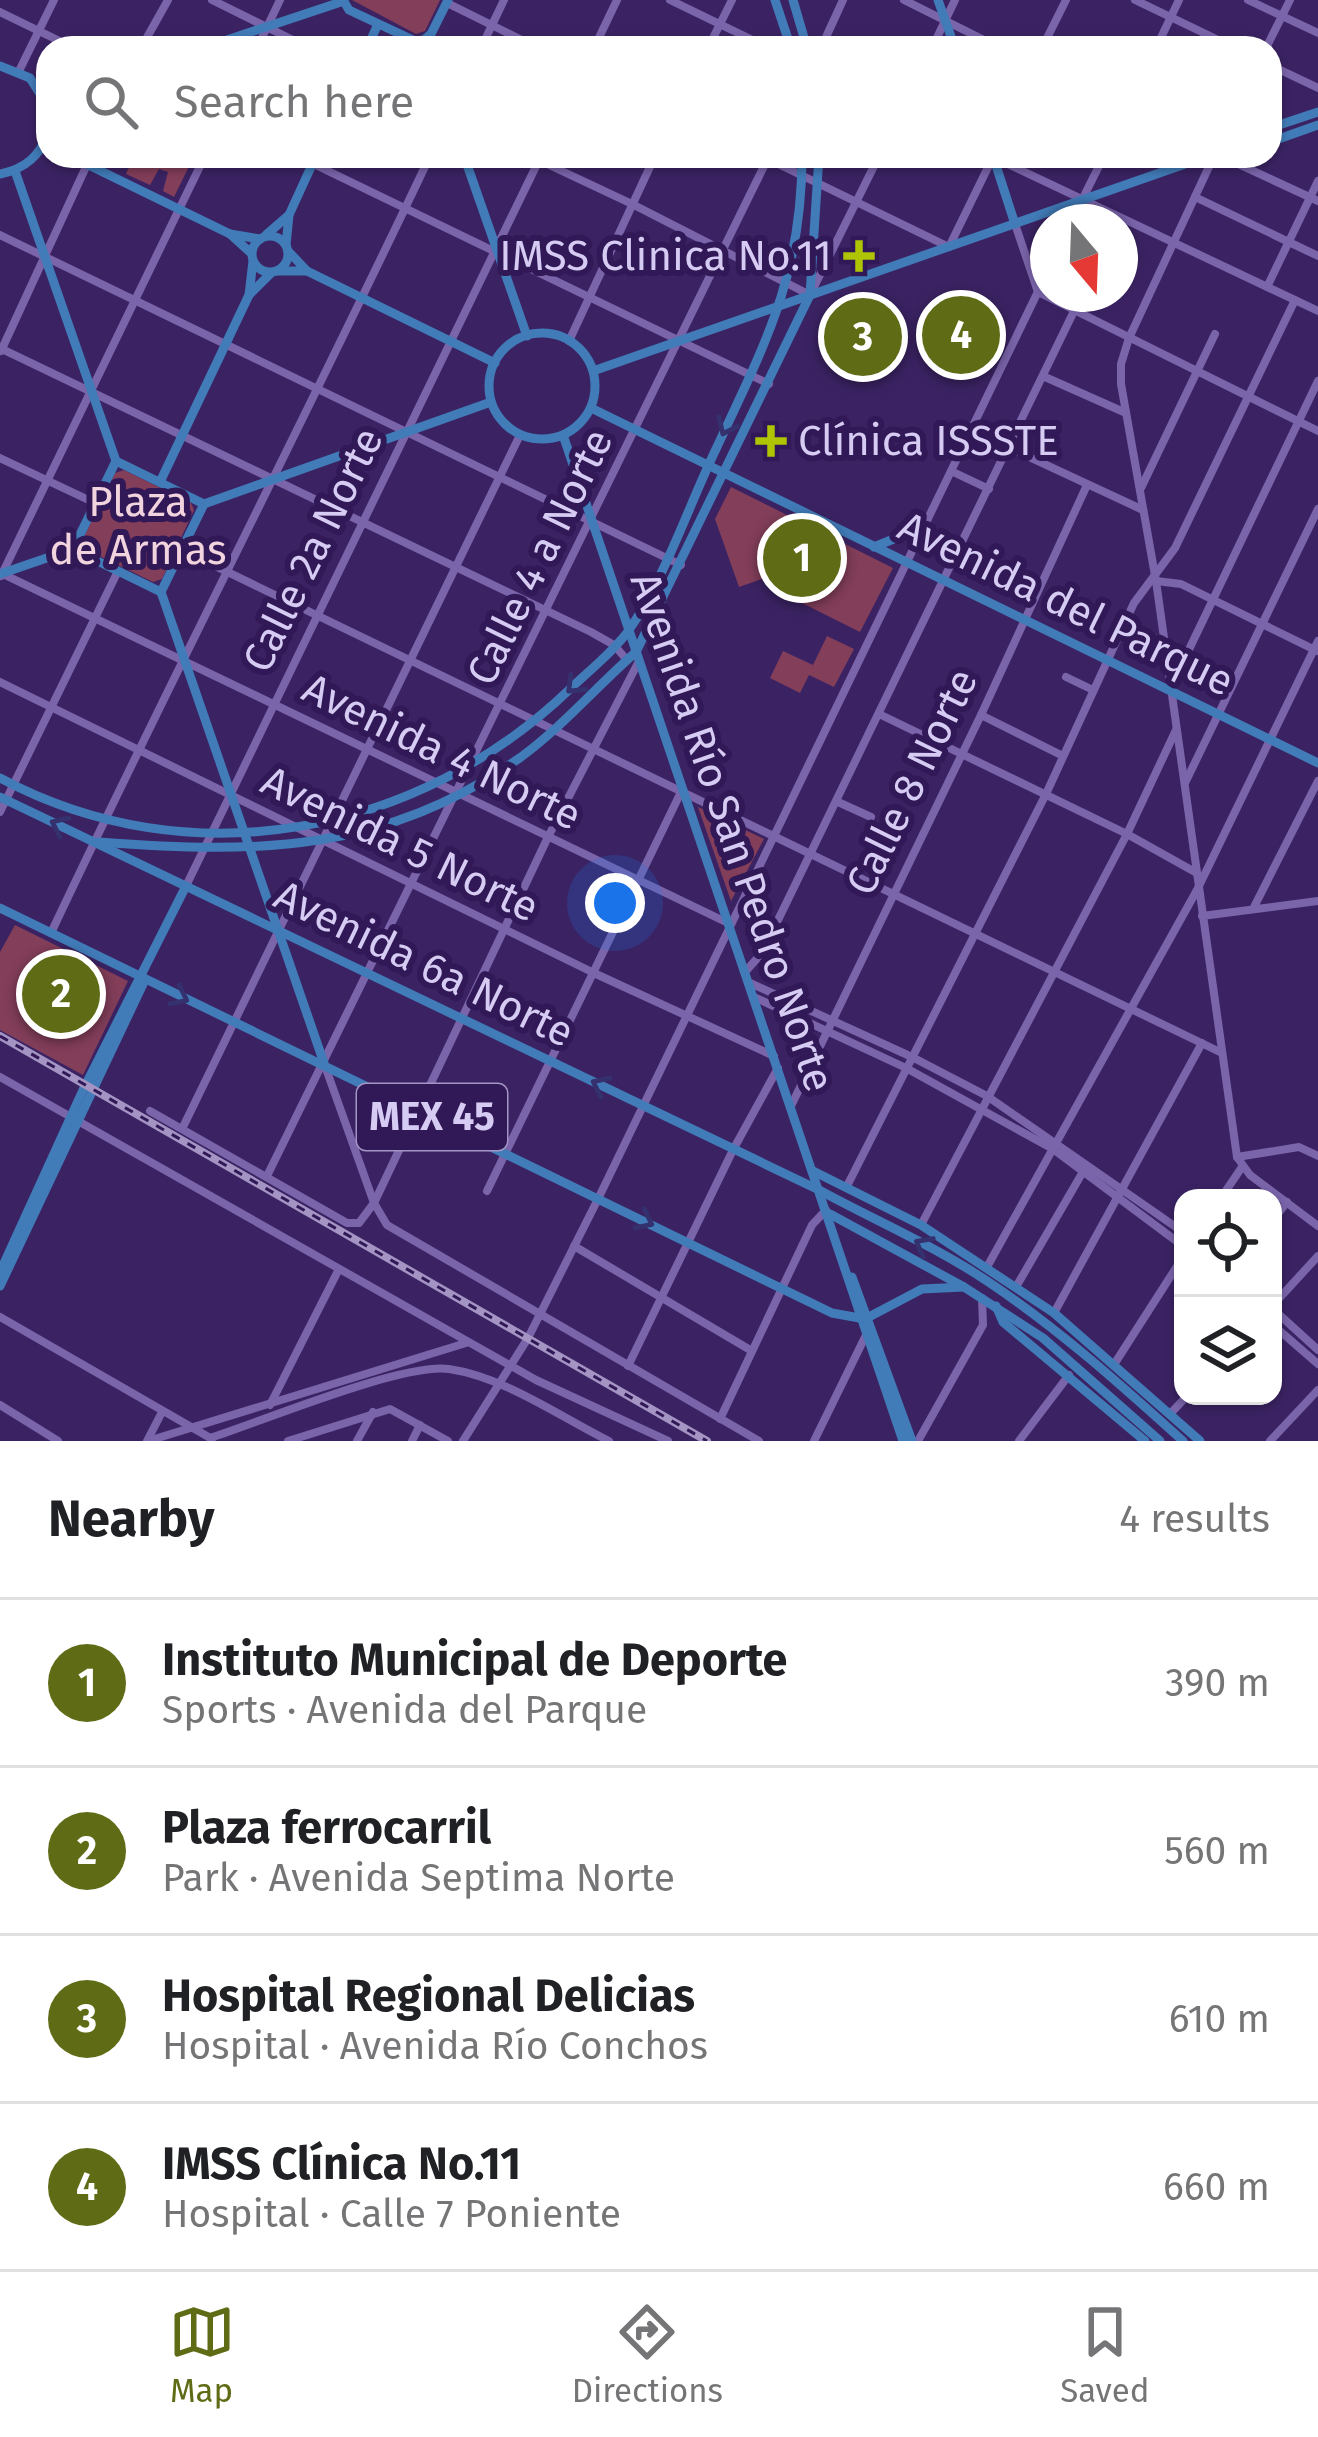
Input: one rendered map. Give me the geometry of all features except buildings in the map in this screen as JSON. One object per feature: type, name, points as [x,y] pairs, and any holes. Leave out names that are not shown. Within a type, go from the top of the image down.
[{"type":"main road","points":[[775,0],[787,36]]},
{"type":"main road","points":[[793,0],[804,36]]},
{"type":"main road","points":[[938,0],[951,36]]},
{"type":"main road","points":[[239,36],[344,1],[349,10],[406,36]]},
{"type":"main road","points":[[430,36],[448,1]]},
{"type":"main road","points":[[372,36],[378,24]]},
{"type":"main road","points":[[0,66],[19,71],[36,86]]},
{"type":"main road","points":[[1282,124],[1318,112]]},
{"type":"main road","points":[[1282,138],[1318,125]]},
{"type":"main road","points":[[0,174],[15,171],[36,156]]},
{"type":"main road","points":[[104,168],[230,235],[260,270],[307,271]]},
{"type":"main road","points":[[249,295],[285,265],[289,215],[311,168]]},
{"type":"main road","points":[[468,168],[527,336]]},
{"type":"main road","points":[[0,778],[107,819],[244,833],[332,821],[438,784],[471,768],[537,721],[628,630],[666,558],[781,305],[789,282],[802,168]]},
{"type":"main road","points":[[94,842],[250,850],[323,840],[385,824],[456,794],[523,755],[634,658],[810,296],[819,168]]},
{"type":"main road","points":[[996,168],[1015,224]]},
{"type":"main road","points":[[593,371],[1178,168]]},
{"type":"main road","points":[[15,171],[116,461],[73,549]]},
{"type":"main road","points":[[160,482],[249,295],[252,257],[262,237],[289,215]]},
{"type":"main road","points":[[230,235],[278,237],[307,271],[495,363]]},
{"type":"main road","points":[[549,334],[569,340],[593,371],[591,408],[563,435],[534,439],[507,427],[491,402],[490,376],[503,351],[527,336],[549,334]]},
{"type":"main road","points":[[325,1066],[161,592],[204,504],[491,402]]},
{"type":"main road","name":"Avenida del Parque","points":[[591,408],[1318,763]]},
{"type":"main road","name":"Avenida Río San Pedro Norte","points":[[563,435],[634,658],[894,1401]]},
{"type":"main road","points":[[116,461],[204,504]]},
{"type":"main road","points":[[874,547],[925,526]]},
{"type":"main road","points":[[1,574],[73,549],[161,592]]},
{"type":"main road","name":"Avenida 6a Norte","points":[[2,803],[94,842],[819,1190]]},
{"type":"main road","name":"Calle 2a Norte","points":[[75,1118],[186,886]]},
{"type":"main road","name":"MEX 45","points":[[0,908],[832,1313],[865,1318]]},
{"type":"main road","points":[[0,1272],[75,1118]]},
{"type":"main road","points":[[0,1286],[75,1118]]},
{"type":"main road","points":[[813,1171],[921,1225],[1054,1313],[1115,1363],[1135,1389],[1200,1441]]},
{"type":"main road","name":"MEX 45","points":[[819,1190],[986,1280],[1135,1389],[1184,1441]]},
{"type":"main road","points":[[826,1210],[964,1287],[1043,1338],[1151,1439]]},
{"type":"main road","points":[[865,1318],[922,1289],[964,1287]]},
{"type":"main road","points":[[995,1306],[1003,1322],[1151,1439]]},
{"type":"main road","name":"Avenida Río San Pedro Norte","points":[[865,1318],[866,1338],[894,1401]]},
{"type":"main road","points":[[894,1401],[911,1441]]},
{"type":"street","points":[[37,36],[54,0]]},
{"type":"street","points":[[148,36],[168,0]]},
{"type":"street","points":[[212,0],[285,36]]},
{"type":"street","points":[[263,36],[280,0]]},
{"type":"street","points":[[486,36],[505,0]]},
{"type":"street","points":[[600,36],[617,0]]},
{"type":"street","points":[[670,0],[744,36]]},
{"type":"street","points":[[714,36],[732,0]]},
{"type":"street","points":[[826,36],[843,0]]},
{"type":"street","points":[[904,0],[976,36]]},
{"type":"street","points":[[938,36],[955,0]]},
{"type":"street","points":[[1048,36],[1066,0]]},
{"type":"street","points":[[1135,0],[1210,36]]},
{"type":"street","points":[[1162,36],[1179,0]]},
{"type":"street","points":[[1248,0],[1318,33]]},
{"type":"street","points":[[1271,36],[1290,0]]},
{"type":"street","points":[[448,1],[513,36]]},
{"type":"street","points":[[0,12],[48,36]]},
{"type":"street","points":[[19,71],[36,38]]},
{"type":"street","points":[[1282,71],[1318,88]]},
{"type":"street","points":[[85,168],[1,350],[547,611],[634,658],[374,1203],[359,1223],[352,1225],[151,1111]]},
{"type":"street","points":[[1,574],[199,168]]},
{"type":"street","points":[[330,168],[769,384]]},
{"type":"street","points":[[51,933],[424,168]]},
{"type":"street","name":"Calle 2a Norte","points":[[186,886],[533,168]]},
{"type":"street","points":[[558,168],[810,296],[873,168]]},
{"type":"street","points":[[569,340],[649,168]]},
{"type":"street","name":"Calle 4 a Norte","points":[[267,1176],[325,1066],[761,168]]},
{"type":"street","points":[[787,168],[949,247],[986,168]]},
{"type":"street","points":[[1017,168],[1318,311]]},
{"type":"street","points":[[1080,204],[1098,168]]},
{"type":"street","points":[[1208,168],[1130,338],[1120,373],[1178,726],[1237,1157],[1242,1167],[1318,1226]]},
{"type":"street","points":[[1241,168],[1314,200]]},
{"type":"street","points":[[1267,286],[1314,200],[1318,181]]},
{"type":"street","points":[[1194,197],[1318,256]]},
{"type":"street","points":[[1015,224],[1030,268]]},
{"type":"street","points":[[0,235],[681,565]]},
{"type":"street","points":[[848,1186],[1046,794],[1134,603],[1179,541],[1295,300]]},
{"type":"street","points":[[463,1441],[539,1316],[1030,308]]},
{"type":"street","points":[[1075,312],[838,802],[747,977],[987,1096],[1122,1194],[1174,1238]]},
{"type":"street","points":[[1082,312],[1318,431]]},
{"type":"street","points":[[1140,489],[1215,334]]},
{"type":"street","points":[[1045,377],[1126,413]]},
{"type":"street","points":[[1169,691],[1318,381]]},
{"type":"street","points":[[183,1127],[520,434]]},
{"type":"street","points":[[1010,448],[1144,511]]},
{"type":"street","points":[[0,458],[95,503]]},
{"type":"street","points":[[951,471],[989,489]]},
{"type":"street","name":"Calle 8 Norte","points":[[791,1106],[1087,485]]},
{"type":"street","points":[[1185,784],[1318,508]]},
{"type":"street","points":[[182,550],[1222,1053]]},
{"type":"street","points":[[2,803],[118,571]]},
{"type":"street","name":"Avenida 4 Norte","points":[[1,574],[729,923]]},
{"type":"street","points":[[987,1267],[1197,890],[1316,647],[1155,577]]},
{"type":"street","points":[[1066,677],[1093,690]]},
{"type":"street","points":[[0,701],[4,684]]},
{"type":"street","name":"Avenida 5 Norte","points":[[4,684],[776,1062]]},
{"type":"street","points":[[879,714],[1196,872]]},
{"type":"street","points":[[981,715],[1063,756]]},
{"type":"street","points":[[921,1225],[1127,834],[1178,726]]},
{"type":"street","points":[[1254,908],[1318,781]]},
{"type":"street","points":[[487,1191],[683,789]]},
{"type":"street","points":[[838,802],[871,817]]},
{"type":"street","points":[[1202,916],[1318,901]]},
{"type":"street","points":[[754,997],[1055,1145],[1084,1170],[1174,1226]]},
{"type":"street","points":[[1054,1313],[1202,1043]]},
{"type":"street","points":[[628,1366],[776,1062]]},
{"type":"street","points":[[325,1066],[374,1203],[393,1229],[759,1441]]},
{"type":"street","points":[[0,1077],[467,1342],[668,1441]]},
{"type":"street","points":[[1237,1157],[1299,1147],[1318,1156]]},
{"type":"street","points":[[1227,1189],[1242,1167]]},
{"type":"street","points":[[1016,1287],[1084,1170]]},
{"type":"street","points":[[1282,1208],[1287,1202]]},
{"type":"street","points":[[720,1419],[812,1225],[826,1210]]},
{"type":"street","points":[[574,1246],[752,1351]]},
{"type":"street","points":[[1282,1297],[1318,1256]]},
{"type":"street","points":[[270,1405],[339,1269]]},
{"type":"street","points":[[1115,1363],[1174,1271]]},
{"type":"street","points":[[911,1441],[983,1325],[982,1298]]},
{"type":"street","points":[[1282,1316],[1318,1350]]},
{"type":"street","points":[[0,1318],[213,1440],[423,1369],[452,1370],[498,1385],[609,1441]]},
{"type":"street","points":[[1282,1332],[1318,1364]]},
{"type":"street","points":[[814,1441],[866,1338]]},
{"type":"street","points":[[148,1441],[195,1433],[467,1342]]},
{"type":"street","points":[[1019,1441],[1069,1374]]},
{"type":"street","points":[[1270,1441],[1318,1390]]},
{"type":"street","points":[[0,1405],[58,1441]]},
{"type":"street","points":[[1170,1414],[1178,1405]]},
{"type":"street","points":[[288,1441],[373,1412],[394,1410],[448,1441]]},
{"type":"street","points":[[148,1441],[162,1412]]},
{"type":"street","points":[[357,1441],[373,1412]]},
{"type":"street","points":[[412,1441],[420,1426]]},
{"type":"green space","points":[[352,0],[440,0],[425,31],[416,34]]},
{"type":"green space","points":[[129,168],[188,168],[174,197],[163,191],[168,172],[159,169],[150,185],[126,174]]},
{"type":"green space","name":"Plaza de Armas","points":[[124,470],[191,503],[194,510],[162,579],[153,582],[85,549],[82,541],[115,473]]},
{"type":"green space","points":[[731,487],[893,568],[860,632],[774,589],[776,574],[739,587],[715,519]]},
{"type":"green space","points":[[827,636],[854,649],[834,687],[809,675],[800,693],[770,678],[783,651],[813,665]]},
{"type":"green space","points":[[698,807],[764,839],[731,901]]},
{"type":"green space","points":[[15,925],[128,981],[83,1075],[0,1030],[0,952]]},
{"type":"railway","points":[[0,1036],[707,1441]]},
{"type":"place","name":"IMSS Clinica No.11","points":[[859,256]]},
{"type":"place","name":"IMSS Clínica No.11","points":[[961,335]]},
{"type":"place","name":"Hospital Regional Delicias","points":[[863,337]]},
{"type":"place","name":"Clínica ISSSTE","points":[[771,441]]},
{"type":"place","name":"Instituto Municipal de Deporte","points":[[802,558]]},
{"type":"place","name":"Plaza ferrocarril","points":[[61,994]]}]
